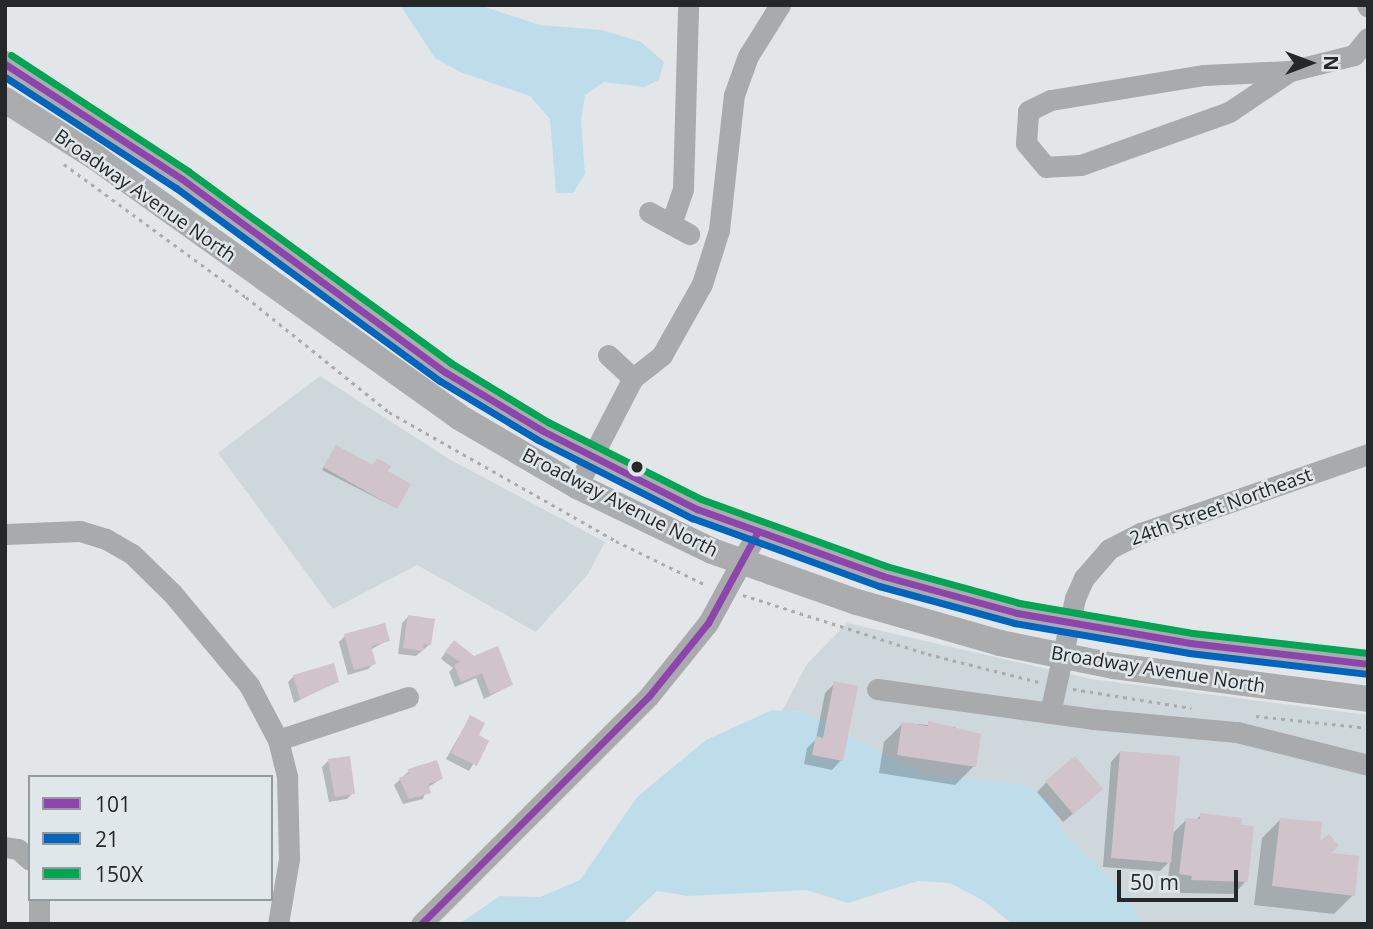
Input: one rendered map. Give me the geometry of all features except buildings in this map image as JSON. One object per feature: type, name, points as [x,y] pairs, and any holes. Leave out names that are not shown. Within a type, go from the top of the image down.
[{"type":"main road","name":"Broadway Avenue North","points":[[5,64],[181,179],[445,372],[592,457],[665,495],[757,533],[883,576],[1068,624],[1368,664]]},
{"type":"main road","name":"Broadway Avenue North","points":[[5,100],[152,197],[394,374],[577,486],[744,564],[930,625],[1060,656],[1368,699]]},
{"type":"street","points":[[649,212],[680,229],[688,5]]},
{"type":"street","points":[[577,486],[633,377],[663,355],[702,284],[719,230],[734,95],[748,56],[780,5]]},
{"type":"street","points":[[1290,71],[1228,112],[1081,165],[1046,167],[1026,143],[1028,111],[1051,100],[1204,75],[1290,71],[1354,55],[1368,38]]},
{"type":"street","points":[[608,355],[633,377]]},
{"type":"street","name":"24th Street Northeast","points":[[1050,713],[1068,624],[1084,578],[1109,549],[1141,533],[1368,454]]},
{"type":"street","points":[[5,534],[80,531],[106,539],[132,554],[172,593],[249,685],[278,740],[290,813],[289,859],[278,924]]},
{"type":"street","points":[[421,924],[649,696],[702,632],[744,564],[757,533]]},
{"type":"street","points":[[877,689],[1050,713],[1237,732],[1368,765]]},
{"type":"street","points":[[278,740],[408,697]]},
{"type":"street","points":[[5,847],[18,849],[28,858]]},
{"type":"street","points":[[39,901],[39,924]]},
{"type":"path","points":[[60,160],[246,297],[389,412],[464,458],[701,583]]},
{"type":"path","points":[[750,597],[928,654],[1055,685],[1201,709]]},
{"type":"path","points":[[1254,716],[1368,728]]},
{"type":"shaded area","points":[[400,5],[479,5],[540,25],[602,30],[641,42],[664,62],[659,80],[644,87],[604,82],[585,95],[581,120],[585,174],[573,193],[556,193],[550,119],[530,96],[460,72],[435,58]]},
{"type":"shaded area","points":[[320,376],[449,459],[605,542],[588,574],[536,632],[417,565],[333,609],[218,453]]},
{"type":"shaded area","points":[[847,623],[1091,679],[1368,715],[1368,924],[1141,924],[1126,897],[1064,835],[1048,800],[925,774],[803,712],[782,711],[807,664]]},
{"type":"shaded area","points":[[772,710],[803,712],[925,774],[1025,785],[1048,800],[1064,835],[1127,897],[1141,924],[1012,924],[984,901],[950,883],[918,881],[848,903],[806,890],[688,896],[657,891],[622,924],[459,924],[500,896],[540,897],[580,880],[637,797],[706,740]]},
{"type":"transit line","name":"150X","points":[[11,55],[188,171],[451,363],[548,422],[701,499],[886,566],[1019,603],[1192,633],[1368,653]]},
{"type":"transit line","name":"101","points":[[5,64],[182,179],[445,372],[543,431],[697,509],[883,576],[1017,613],[1190,643],[1368,664]]},
{"type":"transit line","name":"21","points":[[5,77],[176,188],[440,381],[538,440],[692,518],[879,586],[1014,623],[1189,653],[1367,674]]},
{"type":"transit line","name":"101","points":[[421,924],[649,696],[708,623],[757,533]]}]
